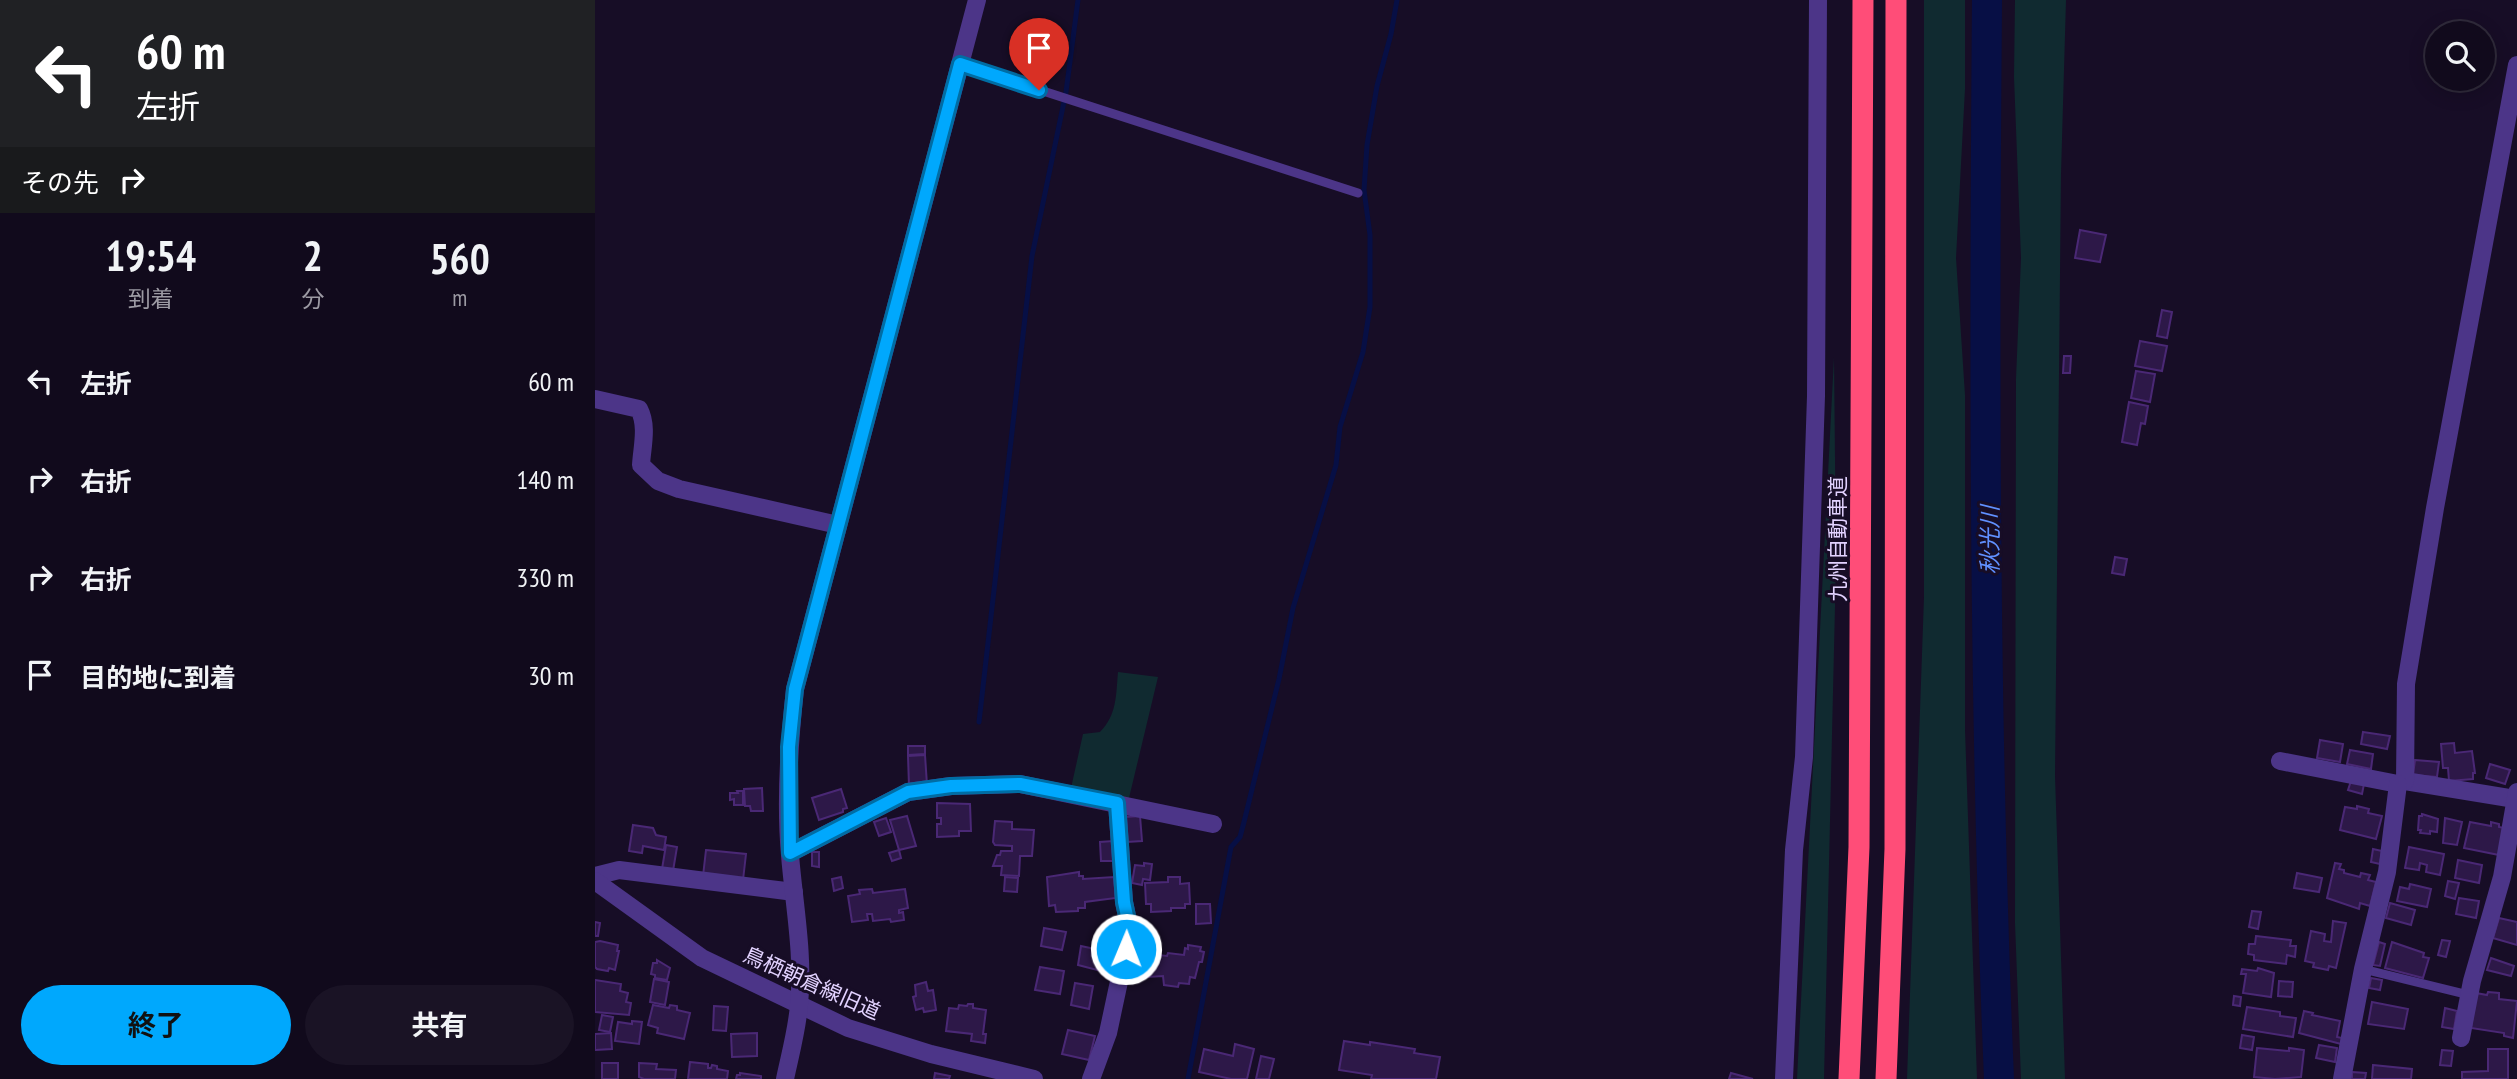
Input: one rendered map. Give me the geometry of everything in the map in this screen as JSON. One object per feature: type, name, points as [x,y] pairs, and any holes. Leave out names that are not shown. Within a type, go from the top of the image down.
[{"type":"highway","name":"九州自動車道","points":[[1849,1079],[1859,847],[1863,0]]},
{"type":"highway","points":[[1886,1079],[1895,835],[1896,0]]},
{"type":"street","points":[[785,1079],[799,1004],[799,929],[790,853],[789,747],[795,689],[977,0]]},
{"type":"street","points":[[1784,1079],[1794,850],[1804,757],[1817,396],[1818,0]]},
{"type":"street","points":[[2343,1079],[2402,783],[2406,684],[2435,508],[2517,65]]},
{"type":"street","points":[[595,399],[639,410],[644,426],[641,465],[657,481],[679,489],[838,524]]},
{"type":"street","points":[[2280,761],[2402,783],[2516,795],[2511,858],[2502,877],[2469,995],[2461,1038]]},
{"type":"street","points":[[790,853],[908,792],[951,786],[1020,784],[1213,824]]},
{"type":"street","points":[[1091,1079],[1108,1032],[1130,930],[1124,902],[1117,803]]},
{"type":"street","points":[[595,878],[619,870],[794,892]]},
{"type":"street","name":"鳥栖朝倉線旧道","points":[[595,878],[702,958],[848,1028],[930,1054],[1034,1079]]},
{"type":"lane","points":[[960,64],[1358,193]]},
{"type":"lane","points":[[2363,969],[2469,995]]},
{"type":"green space","points":[[1924,0],[1965,0],[1965,89],[1956,258],[1965,395],[1965,730],[1977,1079],[1907,1079],[1924,597]]},
{"type":"green space","points":[[2015,0],[2066,0],[2061,174],[2055,776],[2065,1079],[2021,1079],[2015,923],[2016,379],[2021,258],[2014,77]]},
{"type":"green space","points":[[1834,357],[1836,563],[1824,1079],[1797,1079]]},
{"type":"green space","points":[[1118,672],[1158,677],[1129,798],[1071,788],[1083,734],[1100,732],[1113,712]]},
{"type":"building","points":[[2080,230],[2106,235],[2100,262],[2075,258]]},
{"type":"building","points":[[2162,310],[2172,312],[2167,338],[2157,336]]},
{"type":"building","points":[[2140,341],[2167,346],[2162,371],[2135,366]]},
{"type":"building","points":[[2064,356],[2071,356],[2070,373],[2063,373]]},
{"type":"building","points":[[2136,371],[2155,374],[2150,402],[2131,398]]},
{"type":"building","points":[[2129,402],[2148,406],[2145,424],[2141,423],[2137,445],[2122,442]]},
{"type":"building","points":[[2115,557],[2127,559],[2124,575],[2112,573]]},
{"type":"building","points":[[2363,732],[2390,736],[2387,749],[2361,744]]},
{"type":"building","points":[[2320,740],[2343,744],[2340,762],[2317,758]]},
{"type":"building","points":[[2454,743],[2455,753],[2472,751],[2475,773],[2473,779],[2449,781],[2448,768],[2443,768],[2441,744]]},
{"type":"building","points":[[908,746],[925,746],[925,754],[908,755]]},
{"type":"building","points":[[2350,750],[2373,754],[2371,769],[2347,764]]},
{"type":"building","points":[[925,755],[927,785],[909,786],[908,756]]},
{"type":"building","points":[[2415,760],[2439,762],[2437,777],[2413,775]]},
{"type":"building","points":[[2490,764],[2510,770],[2505,784],[2486,778]]},
{"type":"building","points":[[2351,781],[2364,784],[2362,794],[2348,790]]},
{"type":"building","points":[[762,788],[763,811],[751,811],[750,806],[745,806],[744,789]]},
{"type":"building","points":[[841,789],[847,808],[843,809],[843,812],[819,820],[812,798]]},
{"type":"building","points":[[737,791],[743,791],[743,805],[734,805],[734,799],[730,800],[730,793],[738,793]]},
{"type":"building","points":[[937,803],[970,804],[971,831],[959,831],[959,836],[937,837],[937,824],[941,824],[941,818],[937,818]]},
{"type":"building","points":[[2357,806],[2369,809],[2368,813],[2382,816],[2376,839],[2340,830],[2345,807],[2357,809]]},
{"type":"building","points":[[2422,814],[2438,819],[2437,832],[2420,833],[2419,816]]},
{"type":"building","points":[[907,816],[916,846],[899,850],[890,820]]},
{"type":"building","points":[[1140,816],[1142,841],[1127,842],[1125,817]]},
{"type":"building","points":[[886,818],[891,832],[879,836],[874,822]]},
{"type":"building","points":[[2445,818],[2462,822],[2457,845],[2443,843]]},
{"type":"building","points":[[995,821],[1012,822],[1012,829],[1034,830],[1032,856],[1020,856],[1019,876],[1001,875],[1002,866],[993,866],[1001,851],[1012,851],[1012,846],[995,845],[993,842]]},
{"type":"building","points":[[2470,822],[2491,826],[2491,822],[2504,828],[2499,855],[2464,848]]},
{"type":"building","points":[[633,825],[653,828],[656,835],[666,837],[664,850],[643,846],[642,853],[629,851]]},
{"type":"building","points":[[1113,841],[1115,861],[1101,861],[1100,842]]},
{"type":"building","points":[[666,845],[677,847],[673,871],[662,869]]},
{"type":"building","points":[[2409,847],[2444,854],[2440,875],[2426,872],[2427,865],[2420,863],[2419,870],[2405,868]]},
{"type":"building","points":[[2373,849],[2382,851],[2380,864],[2371,862]]},
{"type":"building","points":[[706,850],[746,854],[743,880],[703,876]]},
{"type":"building","points":[[899,850],[901,858],[892,861],[889,853]]},
{"type":"building","points":[[812,852],[819,852],[819,867],[812,866]]},
{"type":"building","points":[[2458,860],[2482,865],[2479,883],[2455,878]]},
{"type":"building","points":[[1144,863],[1152,864],[1150,880],[1143,879],[1142,885],[1132,883],[1135,865],[1144,866]]},
{"type":"building","points":[[2335,863],[2341,864],[2339,869],[2344,870],[2344,873],[2360,877],[2361,873],[2370,875],[2368,880],[2376,882],[2370,906],[2360,903],[2359,909],[2327,898]]},
{"type":"building","points":[[1079,872],[1083,879],[1114,877],[1116,898],[1085,902],[1085,908],[1078,908],[1078,911],[1056,912],[1055,905],[1049,906],[1047,877]]},
{"type":"building","points":[[2297,873],[2322,878],[2319,892],[2294,888]]},
{"type":"building","points":[[841,877],[843,888],[834,891],[832,879]]},
{"type":"building","points":[[1005,877],[1018,878],[1017,892],[1004,891]]},
{"type":"building","points":[[1168,877],[1180,877],[1180,884],[1189,883],[1190,904],[1185,904],[1185,908],[1171,908],[1171,911],[1151,912],[1151,904],[1146,904],[1145,883],[1168,882]]},
{"type":"building","points":[[2448,881],[2459,883],[2455,899],[2445,896]]},
{"type":"building","points":[[2410,884],[2431,889],[2427,907],[2397,901],[2400,887],[2409,889]]},
{"type":"building","points":[[872,889],[873,893],[905,889],[908,908],[899,910],[899,913],[903,912],[904,920],[873,921],[872,914],[867,914],[868,920],[852,922],[848,896],[860,894],[859,890]]},
{"type":"building","points":[[2459,898],[2479,901],[2476,918],[2456,914]]},
{"type":"building","points":[[2390,903],[2415,910],[2411,925],[2386,918]]},
{"type":"building","points":[[1196,904],[1210,904],[1211,923],[1196,924]]},
{"type":"building","points":[[2252,911],[2261,912],[2258,929],[2249,927]]},
{"type":"building","points":[[2499,918],[2517,922],[2517,945],[2493,938]]},
{"type":"building","points":[[2333,921],[2346,923],[2336,968],[2329,966],[2328,970],[2313,967],[2314,963],[2305,961],[2311,931],[2325,934],[2324,941],[2331,942]]},
{"type":"building","points":[[595,922],[600,923],[598,936],[595,936]]},
{"type":"building","points":[[1044,928],[1066,932],[1062,950],[1041,946]]},
{"type":"building","points":[[2256,936],[2291,940],[2290,946],[2296,946],[2295,957],[2287,955],[2286,964],[2254,960],[2254,955],[2248,954],[2249,944],[2255,944]]},
{"type":"building","points":[[2442,940],[2450,941],[2446,957],[2438,955]]},
{"type":"building","points":[[595,942],[618,945],[615,970],[595,967]]},
{"type":"building","points":[[2379,942],[2385,944],[2380,966],[2373,965]]},
{"type":"building","points":[[2392,942],[2424,953],[2423,957],[2429,958],[2423,978],[2385,968]]},
{"type":"building","points":[[1188,945],[1201,947],[1200,951],[1204,952],[1195,978],[1190,977],[1189,984],[1179,983],[1178,987],[1164,985],[1163,976],[1148,977],[1150,966],[1144,965],[1146,952],[1149,953],[1150,949],[1159,951],[1158,955],[1184,955]]},
{"type":"building","points":[[1081,946],[1109,952],[1108,956],[1113,956],[1111,968],[1106,967],[1105,972],[1078,965]]},
{"type":"building","points":[[2491,958],[2514,966],[2511,976],[2487,970]]},
{"type":"building","points":[[657,960],[670,968],[667,980],[655,978],[655,975],[651,974],[653,963],[657,963]]},
{"type":"building","points":[[1040,967],[1064,971],[1060,994],[1035,990]]},
{"type":"building","points":[[2258,968],[2274,973],[2271,997],[2243,993],[2246,974],[2241,974],[2242,969],[2257,971]]},
{"type":"building","points":[[2371,978],[2382,980],[2380,990],[2369,988]]},
{"type":"building","points":[[654,979],[669,982],[665,1005],[650,1002]]},
{"type":"building","points":[[595,980],[621,984],[620,991],[628,993],[626,1002],[631,1003],[629,1015],[595,1012]]},
{"type":"building","points":[[2279,981],[2293,982],[2292,997],[2278,996]]},
{"type":"building","points":[[926,982],[928,991],[933,990],[936,1010],[924,1012],[923,1008],[916,1010],[913,997],[916,996],[915,985]]},
{"type":"building","points":[[1075,983],[1093,986],[1089,1009],[1071,1005]]},
{"type":"building","points":[[2488,992],[2499,993],[2499,999],[2517,1001],[2513,1038],[2504,1036],[2504,1033],[2471,1028],[2476,993],[2487,995]]},
{"type":"building","points":[[2234,996],[2241,997],[2240,1006],[2233,1005]]},
{"type":"building","points":[[2372,1002],[2408,1009],[2404,1029],[2368,1024]]},
{"type":"building","points":[[973,1004],[973,1008],[986,1010],[983,1034],[986,1034],[985,1043],[971,1041],[972,1034],[946,1031],[949,1008],[958,1009],[959,1005]]},
{"type":"building","points":[[653,1005],[669,1008],[670,1005],[677,1006],[677,1010],[690,1013],[684,1039],[657,1033],[658,1028],[648,1025]]},
{"type":"building","points":[[714,1006],[728,1007],[726,1031],[713,1030]]},
{"type":"building","points":[[2247,1007],[2280,1012],[2280,1016],[2296,1018],[2293,1037],[2243,1029]]},
{"type":"building","points":[[2445,1008],[2457,1011],[2454,1029],[2442,1027]]},
{"type":"building","points":[[2304,1011],[2340,1021],[2337,1037],[2342,1038],[2341,1044],[2299,1033]]},
{"type":"building","points":[[602,1015],[613,1017],[610,1032],[599,1030]]},
{"type":"building","points":[[632,1021],[642,1022],[639,1044],[615,1041],[618,1022],[632,1024]]},
{"type":"building","points":[[1068,1030],[1095,1036],[1089,1060],[1062,1054]]},
{"type":"building","points":[[611,1033],[612,1049],[595,1050],[595,1034]]},
{"type":"building","points":[[757,1033],[757,1056],[732,1057],[731,1034]]},
{"type":"building","points":[[2242,1035],[2254,1037],[2252,1050],[2240,1048]]},
{"type":"building","points":[[1344,1041],[1415,1049],[1414,1053],[1440,1057],[1436,1079],[1371,1079],[1372,1075],[1339,1070]]},
{"type":"building","points":[[1235,1044],[1254,1049],[1247,1079],[1231,1079],[1199,1072],[1204,1049],[1233,1056]]},
{"type":"building","points":[[2319,1045],[2337,1048],[2335,1062],[2316,1058]]},
{"type":"building","points":[[2257,1048],[2304,1050],[2301,1077],[2254,1077]]},
{"type":"building","points":[[2488,1049],[2508,1049],[2508,1079],[2462,1079],[2462,1072],[2488,1071]]},
{"type":"building","points":[[2442,1050],[2453,1051],[2451,1066],[2440,1065]]},
{"type":"building","points":[[1261,1056],[1274,1059],[1269,1079],[1256,1079]]},
{"type":"building","points":[[690,1062],[708,1064],[708,1068],[717,1066],[717,1069],[728,1071],[727,1079],[688,1079]]},
{"type":"building","points":[[602,1063],[618,1063],[618,1079],[602,1079]]},
{"type":"building","points":[[639,1063],[657,1064],[656,1069],[676,1070],[675,1079],[639,1077]]},
{"type":"building","points":[[2373,1065],[2412,1069],[2411,1079],[2372,1079]]},
{"type":"building","points":[[2352,1072],[2366,1073],[2365,1079],[2352,1079]]},
{"type":"building","points":[[740,1073],[761,1076],[761,1079],[736,1079]]},
{"type":"building","points":[[935,1073],[950,1076],[949,1079],[934,1079]]},
{"type":"building","points":[[1731,1073],[1753,1079],[1729,1079]]},
{"type":"waterway","points":[[979,722],[1032,256],[1066,92],[1078,0]]},
{"type":"waterway","points":[[1188,1079],[1231,847],[1240,837],[1279,679],[1293,608],[1336,465],[1340,427],[1363,352],[1370,307],[1370,235],[1364,190],[1367,145],[1377,86],[1397,0]]},
{"type":"waterway","name":"秋光川","points":[[1987,0],[1986,540],[1990,810],[1999,1079]]},
{"type":"route","points":[[1039,90],[960,64],[803,651],[795,689],[789,747],[790,853],[908,792],[951,786],[1020,784],[1117,803],[1124,902],[1130,930],[1126,949]]}]
